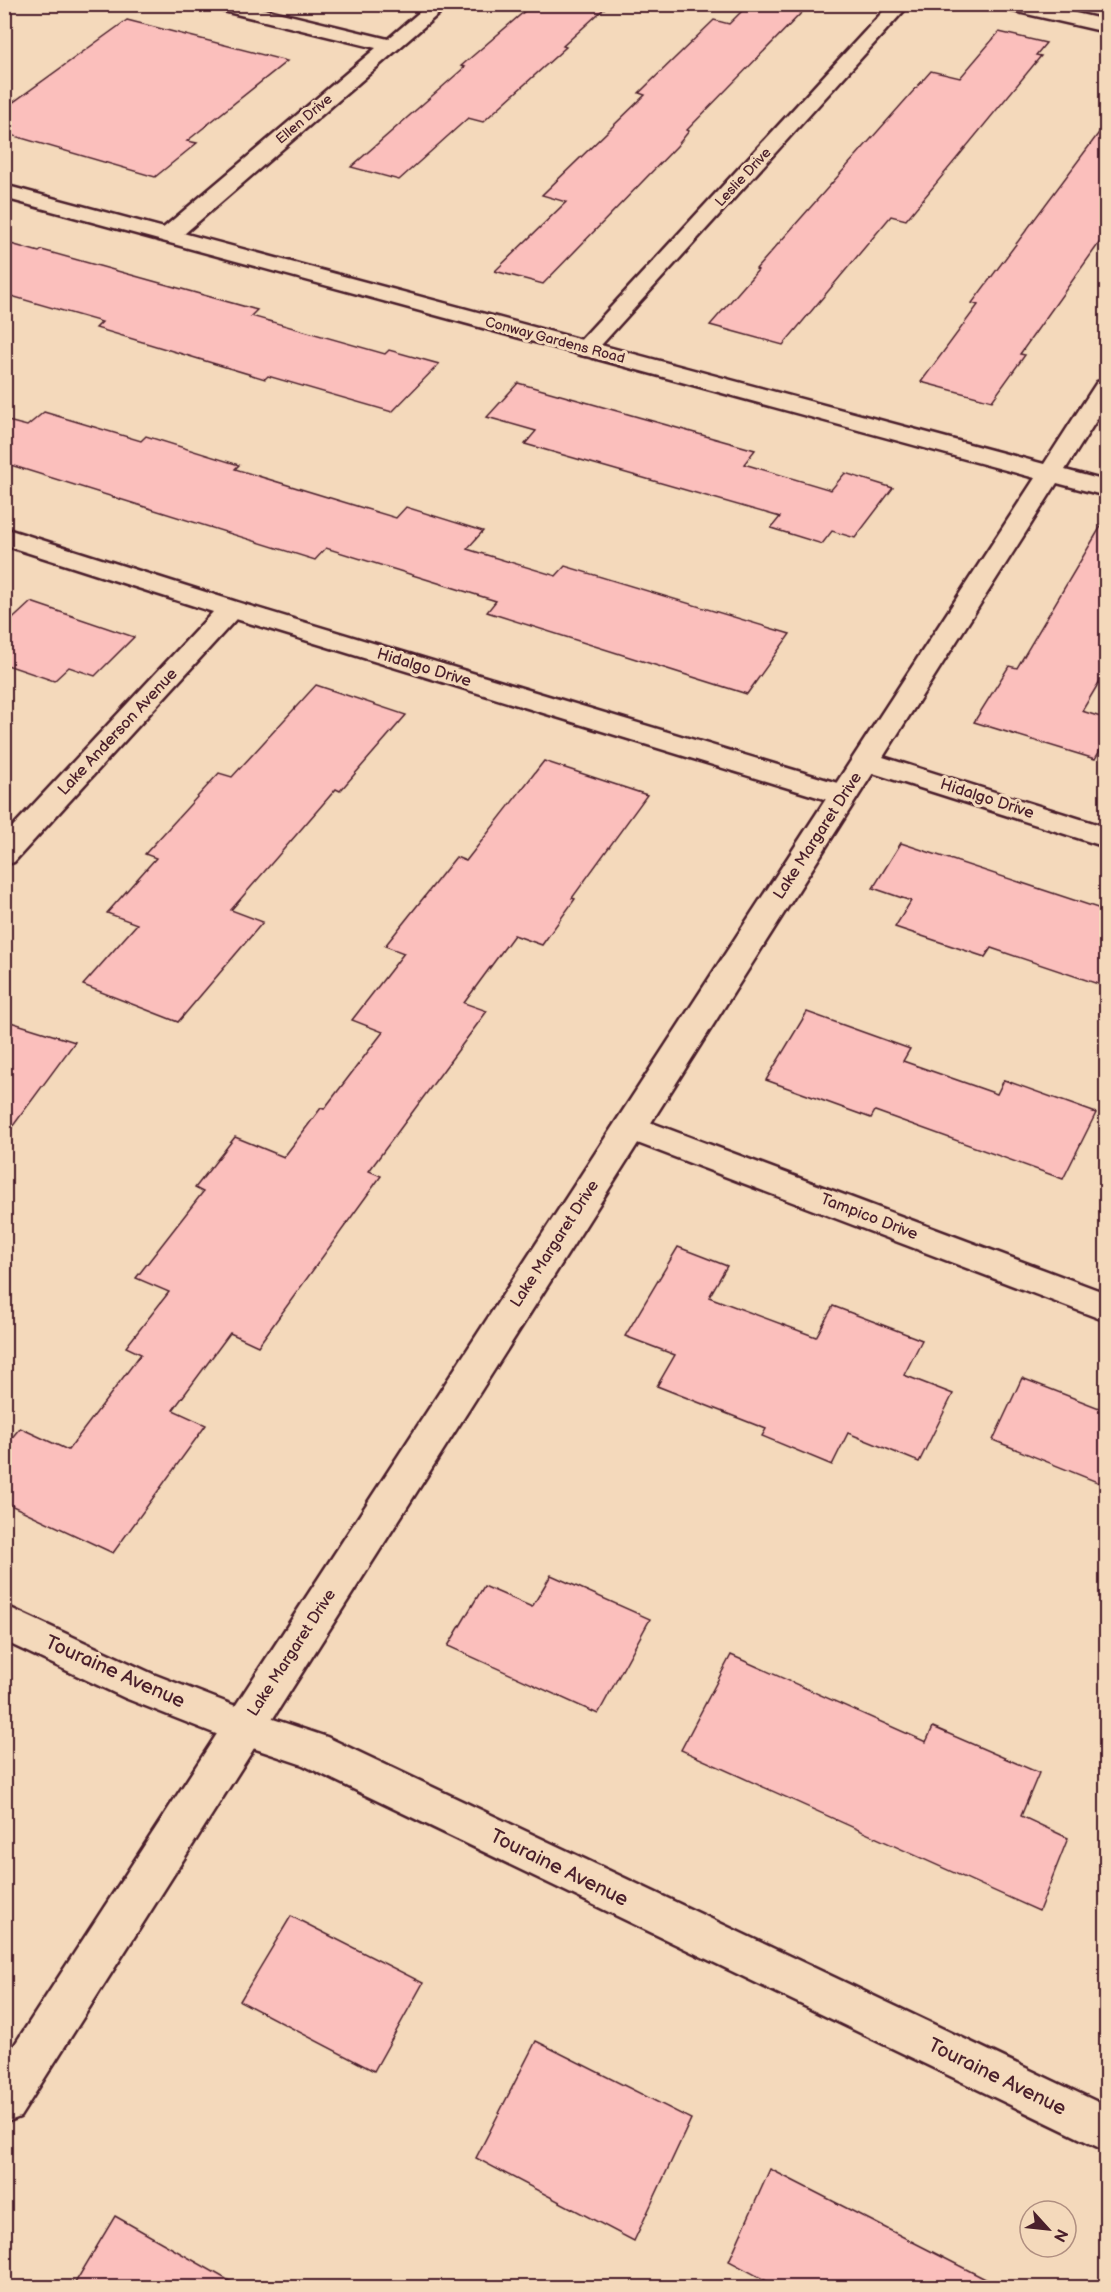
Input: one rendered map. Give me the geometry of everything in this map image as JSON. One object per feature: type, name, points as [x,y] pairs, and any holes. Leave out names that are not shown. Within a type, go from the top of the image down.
[{"type":"street","points":[[218,4],[391,46]]},
{"type":"street","name":"Ellen Drive","points":[[169,235],[441,4]]},
{"type":"street","name":"Leslie Drive","points":[[585,349],[902,4]]},
{"type":"street","points":[[1007,4],[1107,26]]},
{"type":"street","name":"Conway Gardens Road","points":[[4,191],[1107,489]]},
{"type":"street","name":"Lake Margaret Drive","points":[[4,2102],[1107,387]]},
{"type":"street","name":"Hidalgo Drive","points":[[4,536],[231,609],[844,795]]},
{"type":"street","name":"Lake Anderson Avenue","points":[[4,855],[231,609]]},
{"type":"street","name":"Hidalgo Drive","points":[[867,760],[1107,837]]},
{"type":"street","name":"Tampico Drive","points":[[631,1127],[1107,1307]]},
{"type":"street","name":"Touraine Avenue","points":[[4,1622],[139,1686],[244,1727],[313,1750],[1107,2129]]},
{"type":"building","points":[[533,4],[609,4],[563,46],[566,47],[483,122],[468,118],[399,180],[351,167],[465,67],[461,66]]},
{"type":"building","points":[[749,4],[810,4],[687,130],[689,131],[677,146],[543,284],[495,271],[566,202],[542,195],[645,95],[639,93],[714,20],[729,24]]},
{"type":"building","points":[[127,20],[287,61],[187,141],[197,143],[155,177],[4,133],[4,109]]},
{"type":"building","points":[[999,32],[1046,43],[1036,55],[1041,56],[906,220],[891,216],[783,345],[710,325],[758,270],[756,269],[931,71],[960,78]]},
{"type":"building","points":[[1107,122],[1107,232],[1020,354],[1025,355],[992,401],[921,382],[978,305],[972,303]]},
{"type":"building","points":[[4,242],[39,252],[42,250],[257,310],[251,316],[385,354],[389,350],[439,364],[392,412],[268,376],[265,379],[96,328],[102,322],[4,294]]},
{"type":"building","points":[[518,383],[755,450],[744,464],[831,490],[845,473],[893,488],[855,538],[832,531],[822,544],[771,528],[780,517],[525,444],[536,431],[487,417]]},
{"type":"building","points":[[44,412],[141,441],[146,436],[239,465],[235,469],[396,518],[406,507],[483,531],[467,549],[556,576],[565,566],[790,634],[747,694],[487,612],[496,601],[326,548],[315,560],[4,463],[4,420],[27,426]]},
{"type":"building","points":[[1107,516],[1107,669],[1082,711],[1107,719],[1107,738],[1095,759],[974,722],[1009,666],[1017,668]]},
{"type":"building","points":[[31,602],[134,637],[95,676],[69,667],[54,681],[4,664],[4,627]]},
{"type":"building","points":[[316,685],[406,715],[340,791],[336,789],[231,910],[263,922],[178,1022],[83,985],[137,924],[107,913],[156,858],[145,854],[219,773],[232,777]]},
{"type":"building","points":[[544,761],[647,795],[572,898],[575,899],[542,945],[514,935],[464,1003],[487,1011],[369,1171],[381,1176],[258,1346],[230,1333],[173,1410],[206,1425],[113,1553],[4,1502],[4,1447],[20,1428],[68,1450],[141,1354],[126,1347],[169,1292],[136,1278],[203,1192],[195,1188],[235,1137],[284,1157],[321,1108],[324,1109],[383,1032],[352,1020],[404,953],[385,946],[456,857],[466,861]]},
{"type":"building","points":[[901,843],[1107,911],[1107,987],[991,948],[985,957],[895,927],[911,901],[873,888]]},
{"type":"building","points":[[807,1012],[910,1049],[903,1061],[997,1094],[1004,1080],[1096,1113],[1063,1179],[875,1111],[871,1118],[766,1080]]},
{"type":"building","points":[[4,1020],[75,1042],[4,1138]]},
{"type":"building","points":[[678,1247],[727,1266],[709,1297],[816,1337],[833,1306],[922,1340],[904,1375],[953,1394],[919,1462],[848,1433],[832,1465],[762,1436],[766,1429],[657,1386],[675,1355],[625,1336]]},
{"type":"building","points":[[1022,1378],[1107,1411],[1107,1486],[993,1440]]},
{"type":"building","points":[[551,1575],[650,1619],[598,1714],[448,1646],[484,1586],[532,1607]]},
{"type":"building","points":[[731,1655],[926,1742],[933,1727],[1039,1773],[1021,1816],[1068,1838],[1039,1911],[681,1750]]},
{"type":"building","points":[[291,1916],[423,1983],[374,2071],[240,2001]]},
{"type":"building","points":[[536,2041],[691,2119],[634,2241],[476,2158]]},
{"type":"building","points":[[770,2169],[1003,2288],[780,2288],[729,2261]]},
{"type":"building","points":[[115,2216],[242,2288],[72,2288]]}]
